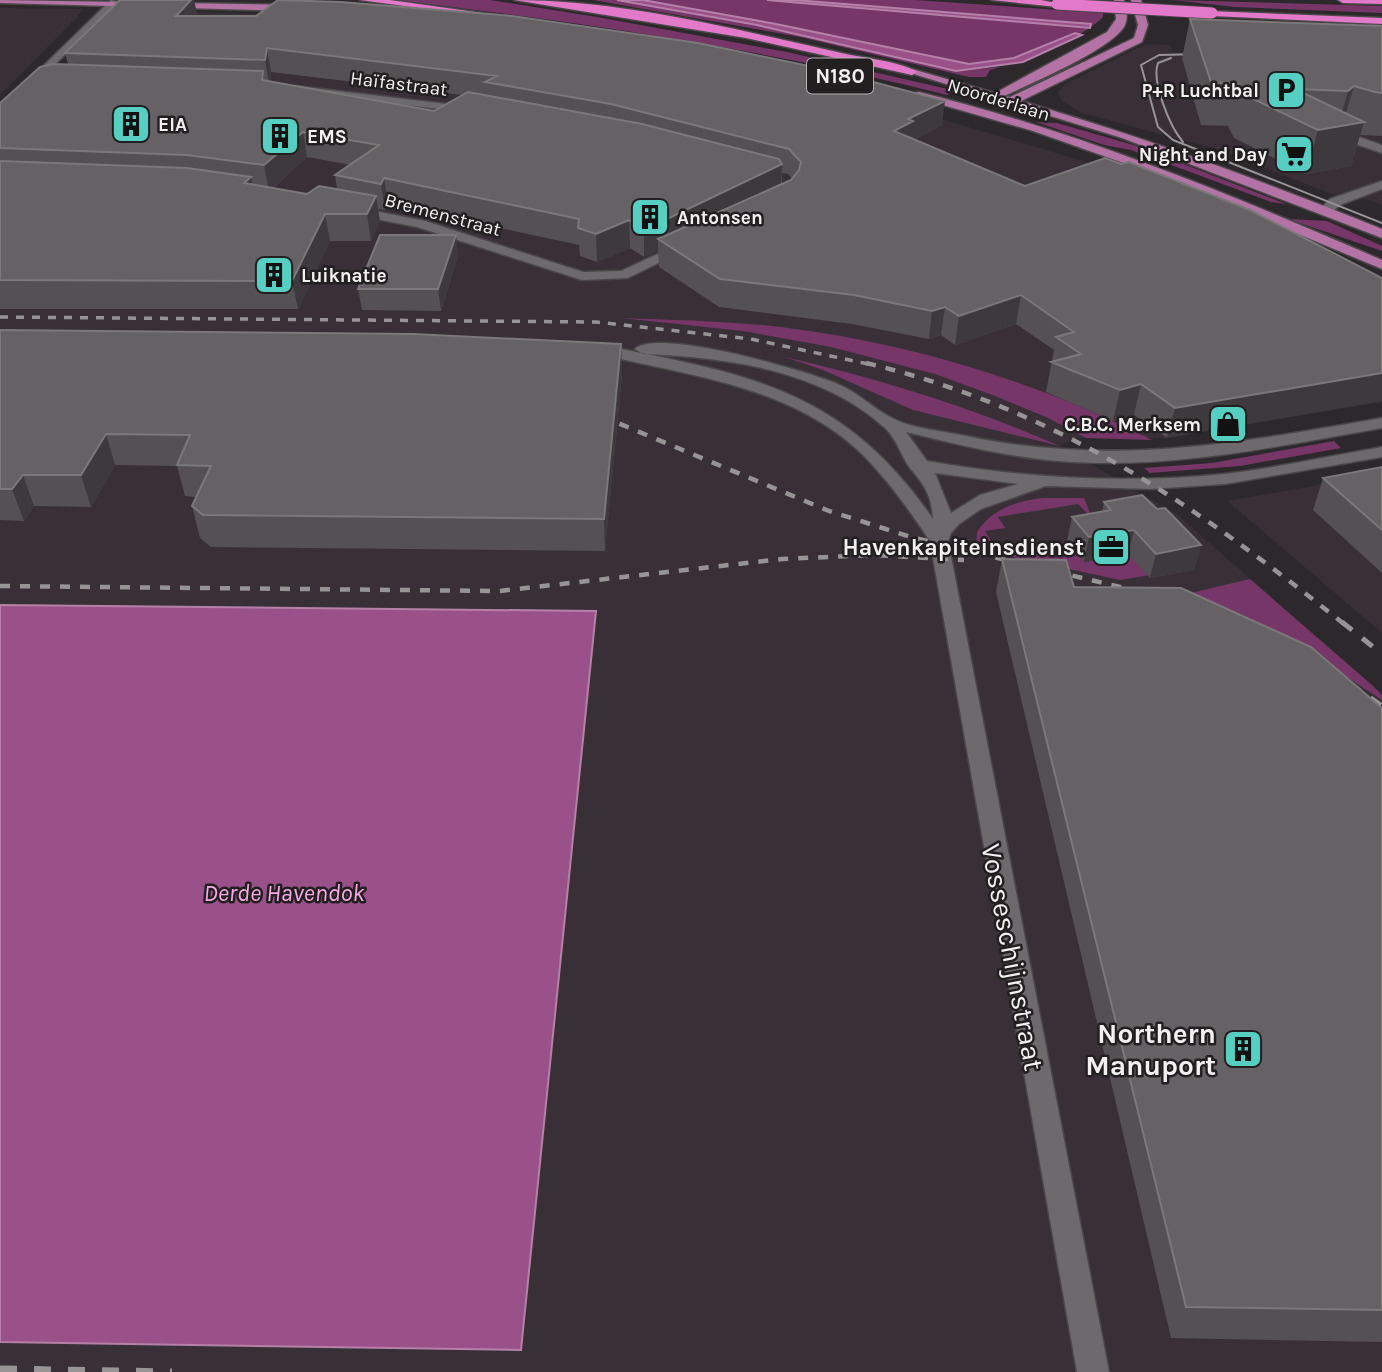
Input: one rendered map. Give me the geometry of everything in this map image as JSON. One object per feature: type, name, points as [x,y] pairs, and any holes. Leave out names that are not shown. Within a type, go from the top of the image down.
[{"type":"highway","points":[[365,0],[509,18]]},
{"type":"highway","name":"Noorderlaan","points":[[519,0],[635,15],[746,35],[912,72]]},
{"type":"highway","points":[[562,0],[635,15]]},
{"type":"highway","points":[[996,0],[1382,21]]},
{"type":"highway","points":[[1343,0],[1382,1]]},
{"type":"main road","points":[[0,0],[303,9]]},
{"type":"main road","points":[[976,110],[995,96],[1110,36],[1121,24],[1123,15],[1119,0]]},
{"type":"main road","points":[[976,110],[1014,101],[1138,40],[1143,34],[1143,24],[1136,0]]},
{"type":"main road","points":[[366,12],[496,23]]},
{"type":"main road","points":[[1000,79],[1042,71]]},
{"type":"main road","points":[[912,72],[983,80]]},
{"type":"main road","name":"Noorderlaan","points":[[912,72],[1087,123],[1264,186],[1382,234]]},
{"type":"main road","points":[[1065,78],[1054,87],[1054,98],[1087,123]]},
{"type":"main road","name":"Noorderlaan","points":[[910,93],[976,110],[1128,161],[1249,207],[1382,265]]},
{"type":"street","points":[[0,114],[115,2]]},
{"type":"street","points":[[33,81],[47,81]]},
{"type":"street","name":"Haïfastraat","points":[[279,88],[487,112]]},
{"type":"street","points":[[1342,135],[1382,149]]},
{"type":"street","points":[[1325,211],[1335,202],[1382,185]]},
{"type":"street","points":[[1325,211],[1367,205],[1382,199]]},
{"type":"street","name":"Bremenstraat","points":[[332,207],[420,224],[582,276],[623,275],[697,241]]},
{"type":"street","name":"Vosseschijnstraat","points":[[941,536],[902,490],[889,470],[853,435],[801,403],[721,374],[590,349],[684,350],[763,363],[810,379],[857,401],[889,423],[936,487],[941,536],[1093,1372]]},
{"type":"street","points":[[889,423],[1039,454]]},
{"type":"street","points":[[902,490],[909,474],[921,466],[941,459],[978,455],[1039,454],[1177,457],[1382,423]]},
{"type":"street","points":[[1344,430],[1379,453]]},
{"type":"street","points":[[853,435],[881,456],[921,466],[1071,480],[1153,483],[1222,479],[1379,453]]},
{"type":"street","points":[[941,536],[955,517],[988,498],[1023,487],[1071,480]]},
{"type":"shaded area","points":[[394,0],[490,0],[597,17],[787,52],[956,91],[947,95],[810,64],[672,38]]},
{"type":"shaded area","points":[[593,0],[915,0],[1103,13],[1103,17],[1067,41],[1020,60],[984,67],[932,65],[956,71],[1001,67],[990,70],[986,77],[969,77],[800,37]]},
{"type":"shaded area","points":[[1172,0],[1382,6],[1382,13],[1235,7]]},
{"type":"shaded area","points":[[0,8],[82,9],[0,95]]},
{"type":"shaded area","points":[[125,10],[284,15],[884,102],[1100,166],[1382,289],[1382,402],[1167,438],[1075,438],[1060,446],[1178,515],[1382,695],[1382,1372],[0,1372],[0,1342],[521,1350],[596,611],[0,605],[0,135]]},
{"type":"shaded area","points":[[1146,44],[1170,45],[1173,52],[1382,60],[1382,205],[1346,192],[1337,196],[1213,148],[1082,113],[1062,101],[1058,93],[1065,84]]},
{"type":"shaded area","points":[[1036,122],[1057,123],[1137,146],[1286,204],[1271,202],[1131,150],[1104,145]]},
{"type":"shaded area","points":[[1288,219],[1327,221],[1382,246],[1382,251]]},
{"type":"shaded area","points":[[621,318],[761,325],[877,343],[971,367],[1018,383],[1108,419],[1152,440],[1086,438],[1046,417],[935,374],[831,347],[743,331]]},
{"type":"shaded area","points":[[785,357],[925,395],[1060,446],[913,410],[823,370]]},
{"type":"shaded area","points":[[1334,441],[1341,448],[1240,466],[1150,473],[1144,468],[1212,463]]},
{"type":"shaded area","points":[[1382,474],[1382,633],[1227,501]]},
{"type":"shaded area","points":[[1084,498],[1090,513],[1078,504],[998,517],[1005,528],[985,531],[992,542],[976,545],[977,532],[997,512],[1023,501]]},
{"type":"shaded area","points":[[1067,541],[1084,562],[1136,553],[1156,574],[1120,580],[976,549],[1014,542],[1023,550]]},
{"type":"shaded area","points":[[1250,579],[1372,685],[1382,695],[1382,700],[1304,649],[1178,596]]},
{"type":"water","points":[[617,0],[643,0],[776,24],[969,64],[1014,58],[1075,33],[1082,35],[1023,62],[956,71],[757,25]]},
{"type":"water","points":[[767,0],[795,0],[1091,24],[1090,28]]},
{"type":"water","name":"Derde Havendok","points":[[0,605],[596,611],[521,1350],[0,1342]]},
{"type":"building","points":[[120,0],[191,0],[176,16],[256,16],[278,0],[341,2],[512,16],[698,43],[828,70],[945,101],[908,119],[913,121],[894,131],[1025,186],[1105,158],[1121,164],[1129,162],[1250,210],[1382,278],[1382,373],[1175,408],[1141,384],[1120,390],[1051,362],[1081,354],[1056,337],[1074,332],[1021,295],[959,316],[945,307],[932,311],[854,295],[720,279],[658,239],[791,180],[799,170],[801,162],[789,149],[611,104],[485,82],[497,76],[267,48],[265,60],[65,53]]},
{"type":"building","points":[[1190,19],[1382,26],[1382,93],[1354,86],[1348,91],[1295,89],[1364,122],[1318,130],[1245,95],[1238,84],[1211,82]]},
{"type":"building","points":[[53,64],[263,71],[262,80],[434,111],[468,92],[642,124],[779,159],[782,164],[644,230],[629,220],[596,234],[578,228],[579,219],[384,178],[381,184],[335,175],[379,145],[303,132],[264,165],[187,155],[0,148],[0,103],[40,67]]},
{"type":"building","points":[[0,161],[187,168],[251,177],[244,183],[307,194],[319,186],[376,196],[367,214],[325,214],[292,281],[0,280]]},
{"type":"building","points":[[380,235],[456,235],[438,289],[358,289]]},
{"type":"building","points":[[0,330],[413,334],[621,344],[604,519],[203,515],[192,506],[211,466],[177,465],[190,435],[106,434],[81,475],[23,475],[12,489],[0,489]]},
{"type":"building","points":[[1382,467],[1382,530],[1323,478]]},
{"type":"building","points":[[1142,495],[1157,509],[1165,508],[1201,545],[1156,554],[1134,530],[1089,537],[1072,517],[1111,510],[1104,502]]},
{"type":"building","name":"Northern Manuport","points":[[1002,559],[1066,560],[1074,587],[1181,588],[1311,647],[1382,708],[1382,1310],[1186,1307]]},
{"type":"tram line","points":[[1202,54],[1159,55],[1141,65],[1158,127],[1173,140],[1382,223]]},
{"type":"tram line","points":[[1171,58],[1158,63],[1157,81],[1168,115],[1183,142]]},
{"type":"railway","points":[[0,317],[596,322],[751,339],[873,365]]},
{"type":"railway","points":[[866,363],[935,382],[1000,406],[1062,434],[1177,501],[1233,539],[1344,624]]},
{"type":"railway","points":[[601,416],[829,511],[911,537],[1022,564]]},
{"type":"railway","points":[[0,586],[499,591],[782,559],[873,555],[964,560]]},
{"type":"railway","points":[[1053,571],[1145,593]]},
{"type":"railway","points":[[1342,622],[1382,654]]},
{"type":"railway","points":[[1349,683],[1382,706]]},
{"type":"railway","points":[[0,1369],[172,1372]]},
{"type":"place","name":"P+R Luchtbal","points":[[1286,90]]},
{"type":"place","name":"EIA","points":[[131,124]]},
{"type":"place","name":"EMS","points":[[280,136]]},
{"type":"place","name":"Night and Day","points":[[1294,154]]},
{"type":"place","name":"Antonsen","points":[[650,217]]},
{"type":"place","name":"Luiknatie","points":[[274,275]]},
{"type":"place","name":"C.B.C. Merksem","points":[[1228,424]]},
{"type":"place","name":"Havenkapiteinsdienst","points":[[1111,547]]},
{"type":"place","name":"Northern Manuport","points":[[1243,1049]]}]
